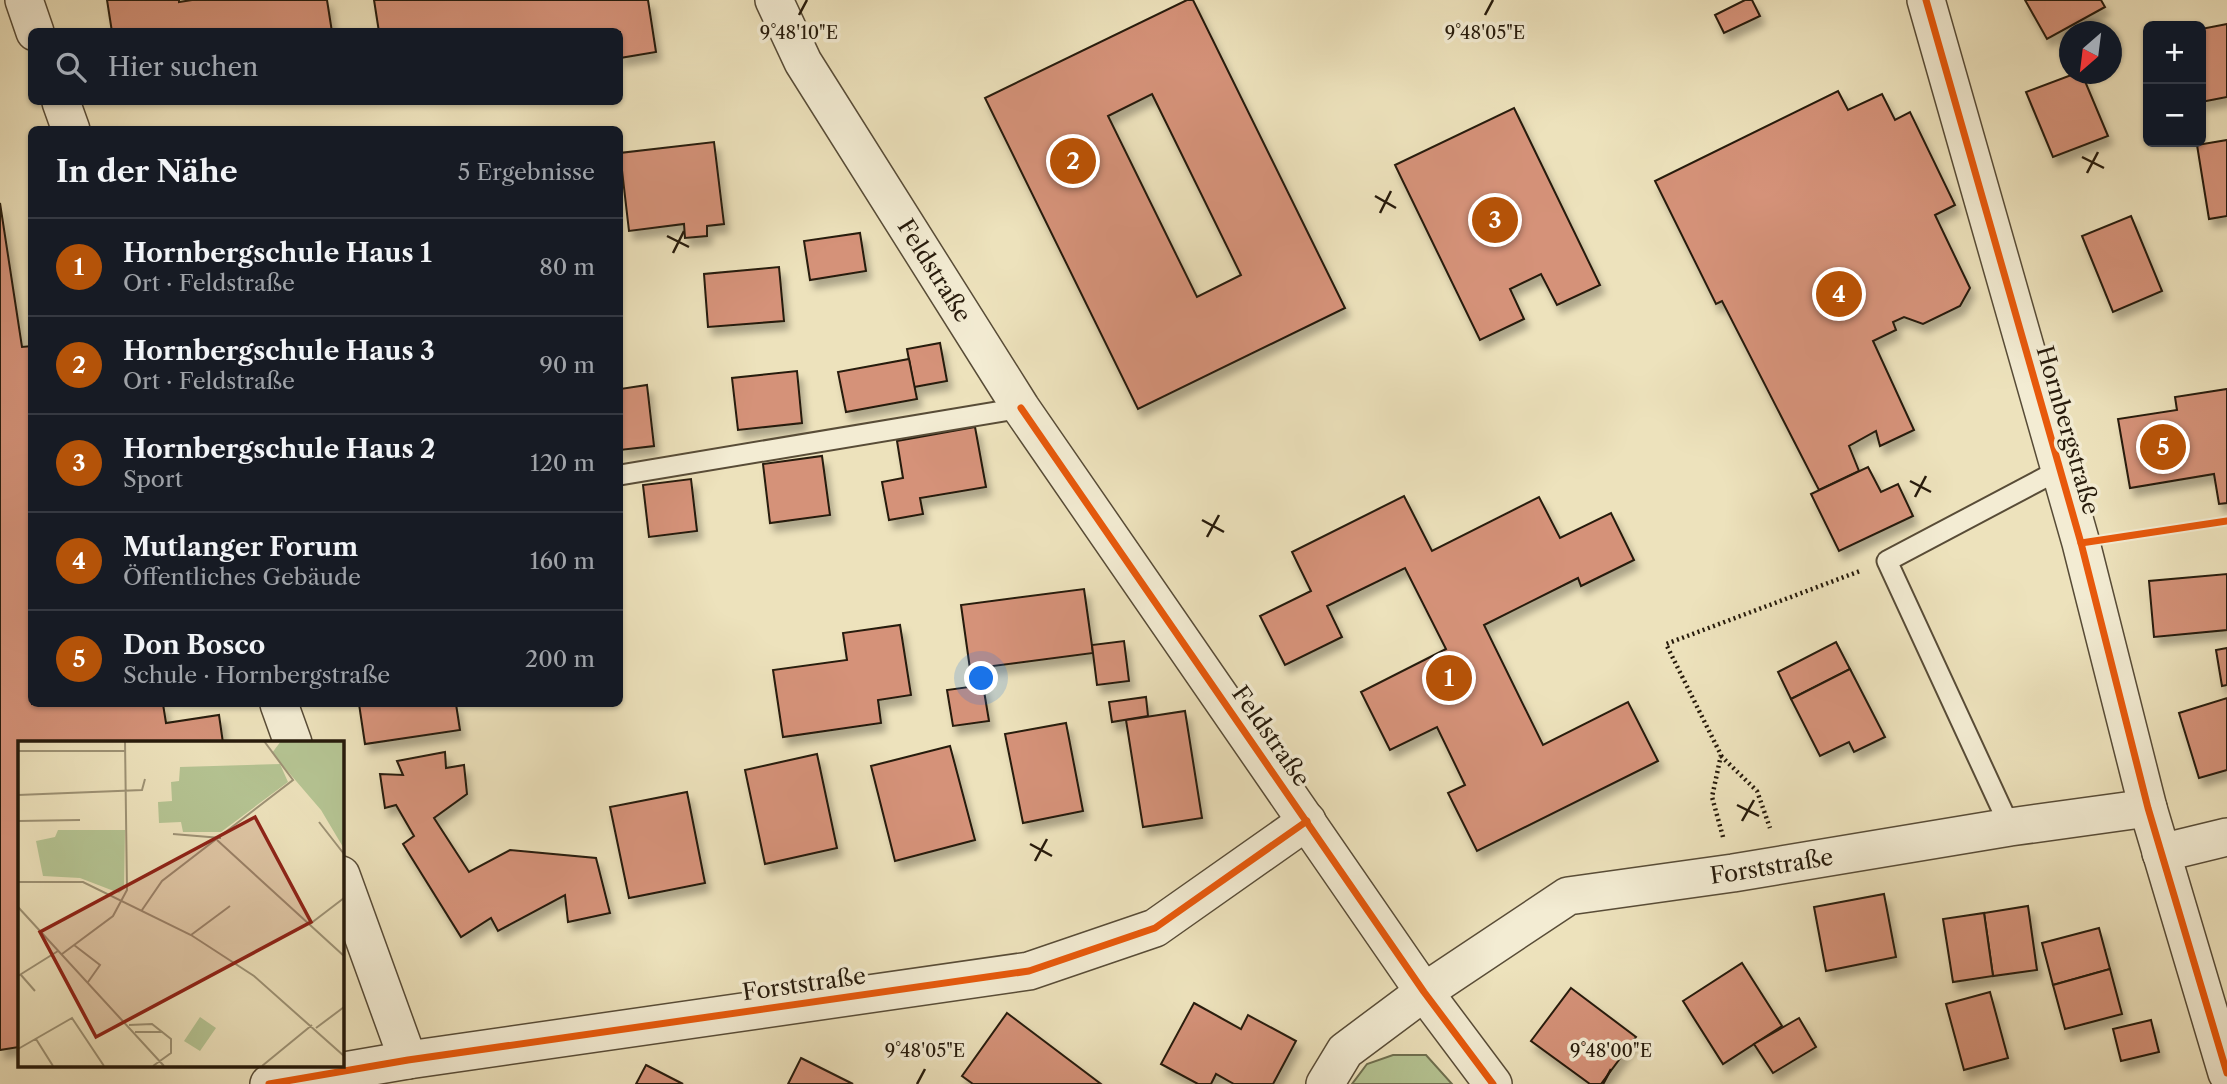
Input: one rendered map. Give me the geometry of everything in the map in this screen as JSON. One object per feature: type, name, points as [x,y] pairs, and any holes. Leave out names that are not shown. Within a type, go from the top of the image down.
[{"type":"street","points":[[24,0],[34,28]]},
{"type":"street","name":"Feldstraße","points":[[774,0],[803,62],[1021,408],[1424,992],[1493,1084]]},
{"type":"street","name":"Hornbergstraße","points":[[1926,0],[2081,543],[2148,808],[2227,1073]]},
{"type":"street","points":[[62,105],[70,126]]},
{"type":"street","points":[[280,707],[292,741]]},
{"type":"street","name":"Forststraße","points":[[1325,1084],[1345,1051],[1424,992],[1569,896],[2148,808]]},
{"type":"street","name":"Forststraße","points":[[269,1084],[372,1075],[408,1060],[1029,971],[1155,928],[1307,821]]},
{"type":"street","points":[[2161,853],[2227,837]]},
{"type":"street","points":[[343,881],[408,1060]]},
{"type":"lane","points":[[623,474],[1021,408]]},
{"type":"lane","points":[[2010,827],[1886,561],[2059,470]]},
{"type":"path","points":[[1757,791],[1721,755],[1666,645],[1886,561]]},
{"type":"path","points":[[1721,755],[1712,797],[1733,873]]},
{"type":"green space","points":[[1393,1055],[1426,1055],[1452,1084],[1352,1084],[1367,1064]]},
{"type":"building","points":[[107,0],[327,0],[331,28],[111,28]]},
{"type":"building","points":[[374,0],[648,0],[656,52],[623,58],[623,28],[378,28]]},
{"type":"building","points":[[1187,0],[1193,0],[1345,308],[1138,409],[985,98]],"holes":[[[1152,94],[1241,275],[1197,297],[1108,116]]]},
{"type":"building","points":[[1745,0],[1752,0],[1760,16],[1724,33],[1715,15]]},
{"type":"building","points":[[2025,0],[2101,0],[2105,7],[2080,21],[2059,21],[2059,32],[2047,39]]},
{"type":"building","points":[[2227,24],[2227,97],[2206,101],[2206,84],[2206,28]]},
{"type":"building","points":[[2059,80],[2059,84],[2086,84],[2108,136],[2053,157],[2026,92]]},
{"type":"building","points":[[1838,91],[1848,110],[1882,94],[1895,120],[1910,112],[1955,205],[1935,215],[1970,288],[1960,306],[1923,324],[1904,317],[1893,322],[1896,330],[1873,341],[1914,430],[1880,446],[1876,431],[1849,446],[1859,471],[1819,490],[1722,301],[1716,304],[1655,181]]},
{"type":"building","points":[[1514,108],[1600,285],[1557,305],[1541,274],[1510,289],[1524,319],[1480,340],[1395,165]]},
{"type":"building","points":[[2227,140],[2227,216],[2209,219],[2197,147],[2206,147],[2206,144]]},
{"type":"building","points":[[714,142],[724,224],[707,226],[707,236],[685,238],[684,224],[629,231],[623,153]]},
{"type":"building","points":[[0,203],[22,347],[28,346],[28,707],[163,707],[166,723],[219,715],[223,741],[18,741],[18,1047],[0,1050]]},
{"type":"building","points":[[2131,216],[2162,291],[2113,312],[2082,236]]},
{"type":"building","points":[[860,233],[866,271],[810,280],[804,241]]},
{"type":"building","points":[[779,267],[784,321],[708,327],[704,274]]},
{"type":"building","points":[[940,343],[947,381],[914,387],[907,349]]},
{"type":"building","points":[[909,359],[917,399],[846,412],[838,372]]},
{"type":"building","points":[[797,371],[802,423],[738,430],[732,378]]},
{"type":"building","points":[[647,385],[654,446],[623,450],[623,389]]},
{"type":"building","points":[[2227,389],[2227,503],[2219,504],[2214,474],[2130,488],[2118,419],[2177,410],[2175,397]]},
{"type":"building","points":[[975,427],[986,487],[920,498],[923,514],[889,520],[882,482],[903,478],[897,441]]},
{"type":"building","points":[[822,456],[830,515],[770,523],[763,464]]},
{"type":"building","points":[[1868,467],[1881,492],[1898,484],[1913,516],[1839,551],[1811,494]]},
{"type":"building","points":[[691,479],[697,531],[649,537],[643,485]]},
{"type":"building","points":[[1404,496],[1432,551],[1539,497],[1560,538],[1611,513],[1634,560],[1581,586],[1578,578],[1484,625],[1543,745],[1628,702],[1658,761],[1477,851],[1448,793],[1465,785],[1437,727],[1390,750],[1361,692],[1446,649],[1405,568],[1327,606],[1342,637],[1285,665],[1260,616],[1311,591],[1292,552]]},
{"type":"building","points":[[2227,574],[2227,630],[2154,637],[2149,581]]},
{"type":"building","points":[[1084,589],[1093,653],[970,669],[961,605]]},
{"type":"building","points":[[900,625],[911,695],[878,700],[881,723],[783,737],[773,670],[847,660],[843,633]]},
{"type":"building","points":[[1124,641],[1129,681],[1097,685],[1092,645]]},
{"type":"building","points":[[1836,642],[1850,669],[1791,699],[1778,672]]},
{"type":"building","points":[[2227,648],[2227,685],[2222,686],[2216,650]]},
{"type":"building","points":[[1850,669],[1885,737],[1854,752],[1849,742],[1820,756],[1791,699]]},
{"type":"building","points":[[983,685],[989,721],[953,726],[947,690]]},
{"type":"building","points":[[1146,697],[1148,716],[1112,722],[1109,702]]},
{"type":"building","points":[[2227,698],[2227,770],[2199,778],[2179,713]]},
{"type":"building","points":[[359,707],[456,707],[460,730],[365,744]]},
{"type":"building","points":[[1185,711],[1202,818],[1143,827],[1126,720]]},
{"type":"building","points":[[1066,723],[1083,811],[1023,823],[1005,734]]},
{"type":"building","points":[[950,746],[975,840],[895,861],[871,766]]},
{"type":"building","points":[[445,752],[446,768],[464,765],[467,794],[434,818],[469,872],[510,850],[596,858],[610,913],[568,922],[565,895],[498,931],[491,918],[461,937],[403,844],[414,836],[396,805],[385,808],[380,774],[403,775],[397,761]]},
{"type":"building","points":[[817,754],[837,848],[765,864],[745,770]]},
{"type":"building","points":[[687,792],[705,883],[629,898],[610,807]]},
{"type":"building","points":[[1884,894],[1896,957],[1826,971],[1814,907]]},
{"type":"building","points":[[2028,906],[2037,970],[1993,976],[1984,913]]},
{"type":"building","points":[[1984,913],[1993,976],[1953,982],[1943,919]]},
{"type":"building","points":[[2099,928],[2110,969],[2053,985],[2042,943]]},
{"type":"building","points":[[1742,963],[1782,1026],[1723,1064],[1683,1001]]},
{"type":"building","points":[[2110,969],[2122,1014],[2065,1029],[2053,985]]},
{"type":"building","points":[[1571,988],[1636,1037],[1601,1084],[1590,1084],[1531,1041]]},
{"type":"building","points":[[1990,992],[2008,1058],[1964,1070],[1946,1004]]},
{"type":"building","points":[[1194,1003],[1241,1029],[1248,1015],[1296,1041],[1273,1084],[1234,1084],[1216,1074],[1211,1084],[1198,1084],[1161,1064]]},
{"type":"building","points":[[1007,1013],[1101,1084],[973,1084],[962,1076]]},
{"type":"building","points":[[1799,1018],[1816,1047],[1773,1073],[1754,1044]]},
{"type":"building","points":[[2151,1020],[2159,1052],[2121,1061],[2113,1029]]},
{"type":"building","points":[[801,1058],[853,1084],[788,1084]]},
{"type":"building","points":[[646,1065],[683,1084],[636,1084]]},
{"type":"cycle path","points":[[1926,0],[2081,543],[2148,808],[2227,1073]]},
{"type":"cycle path","points":[[1021,408],[1424,992],[1493,1084]]},
{"type":"cycle path","points":[[2081,543],[2227,521]]},
{"type":"cycle path","points":[[269,1084],[408,1060],[1029,971],[1155,928],[1307,821]]},
{"type":"place","name":"Hornbergschule Haus 3","points":[[1073,161]]},
{"type":"place","name":"Hornbergschule Haus 2","points":[[1495,220]]},
{"type":"place","name":"Mutlanger Forum","points":[[1839,294]]},
{"type":"place","name":"Don Bosco","points":[[2163,447]]},
{"type":"place","name":"Hornbergschule Haus 1","points":[[1449,678]]}]
